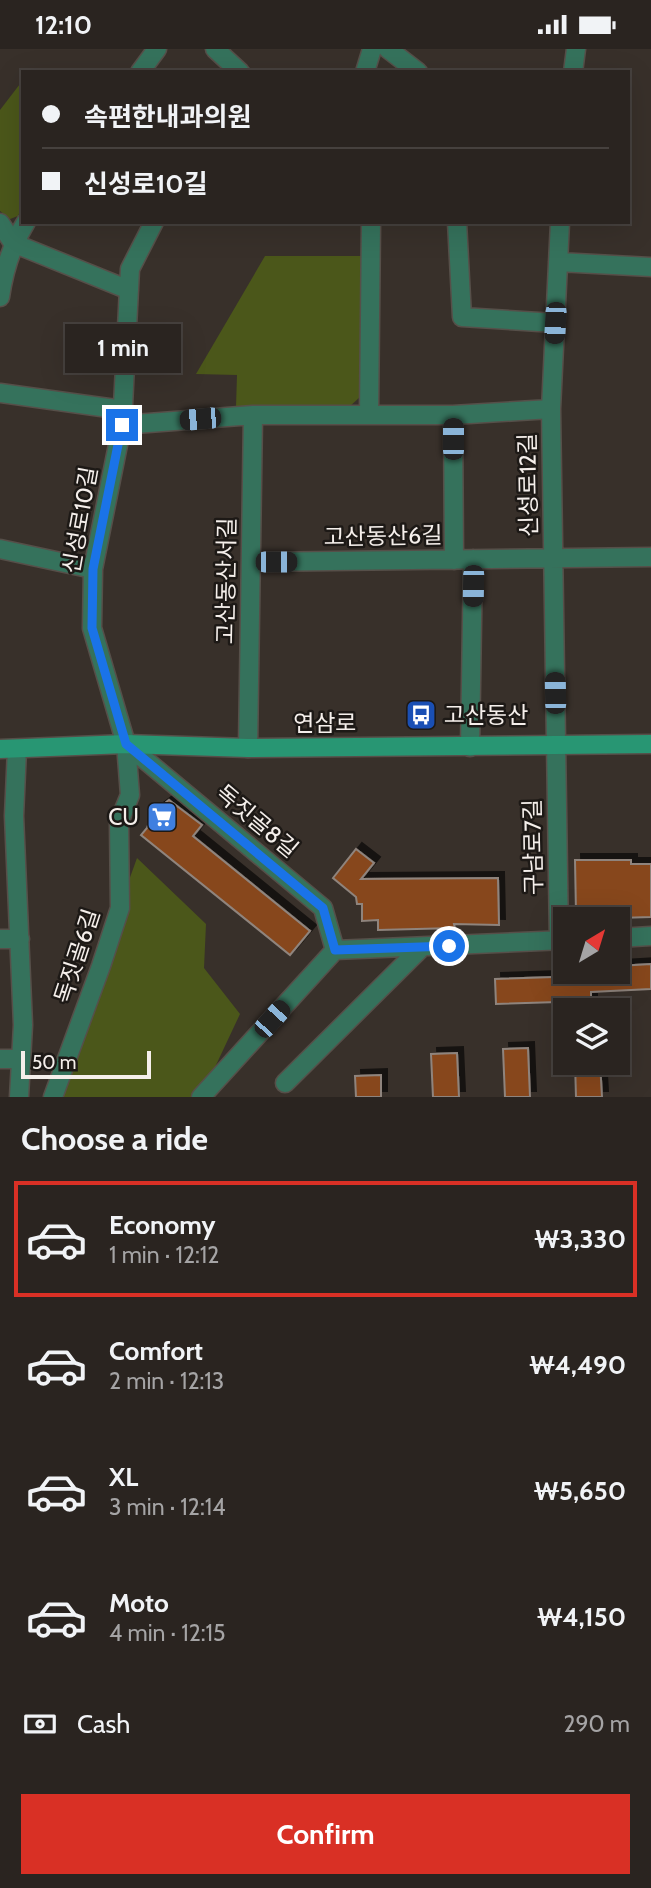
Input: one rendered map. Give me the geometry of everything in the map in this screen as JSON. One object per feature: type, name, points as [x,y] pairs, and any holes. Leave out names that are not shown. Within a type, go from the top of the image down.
[{"type":"main road","name":"연삼로","points":[[9,749],[126,744],[248,748],[651,744]]},
{"type":"street","points":[[141,70],[157,49]]},
{"type":"street","points":[[215,49],[238,70]]},
{"type":"street","points":[[366,70],[372,49]]},
{"type":"street","points":[[388,49],[415,70]]},
{"type":"street","points":[[573,70],[576,49]]},
{"type":"street","points":[[0,223],[13,243],[129,290]]},
{"type":"street","points":[[0,297],[4,269],[13,243],[25,224]]},
{"type":"street","name":"신성로10길","points":[[126,744],[92,628],[93,569],[122,418],[130,269],[153,224]]},
{"type":"street","points":[[369,414],[371,224]]},
{"type":"street","points":[[457,224],[462,317],[555,323]]},
{"type":"street","name":"신성로12길","points":[[556,746],[551,409],[560,224]]},
{"type":"street","points":[[558,262],[651,267]]},
{"type":"street","points":[[0,393],[122,418],[453,415],[551,409]]},
{"type":"street","name":"고산동산서길","points":[[248,748],[253,415]]},
{"type":"street","points":[[453,415],[454,560]]},
{"type":"street","points":[[0,549],[93,569]]},
{"type":"street","name":"고산동산6길","points":[[251,562],[651,557]]},
{"type":"street","name":"고산동산6길","points":[[470,747],[473,559]]},
{"type":"street","name":"독짓골8길","points":[[126,744],[323,908],[335,950]]},
{"type":"street","name":"독짓골6길","points":[[53,1097],[120,908],[119,822],[130,795],[126,744]]},
{"type":"street","name":"구남로7길","points":[[556,746],[561,907]]},
{"type":"street","name":"독짓골6길","points":[[9,749],[23,1025],[19,1097]]},
{"type":"street","points":[[630,937],[651,936]]},
{"type":"street","points":[[0,939],[20,939]]},
{"type":"street","points":[[201,1097],[335,950],[553,940]]},
{"type":"street","points":[[285,1083],[422,947]]},
{"type":"street","points":[[0,1059],[21,1059]]},
{"type":"green space","points":[[21,83],[21,209],[18,216],[10,219],[0,211],[0,110]]},
{"type":"green space","points":[[265,256],[361,256],[360,397],[349,407],[236,407],[237,375],[196,374]]},
{"type":"green space","points":[[137,858],[206,924],[204,968],[240,1014],[201,1097],[51,1097]]},
{"type":"building","points":[[169,800],[202,825],[193,836],[310,931],[290,955],[141,835],[147,828],[152,813]]},
{"type":"building","points":[[356,849],[374,863],[361,879],[498,878],[499,925],[454,924],[455,928],[378,930],[378,920],[362,921],[362,904],[357,904],[356,897],[333,878]]},
{"type":"building","points":[[575,860],[631,860],[631,864],[651,864],[651,917],[630,918],[630,907],[576,907]]},
{"type":"building","points":[[651,964],[651,989],[591,992],[591,998],[553,998],[553,1002],[496,1004],[495,979],[553,977],[553,984],[630,984],[630,965]]},
{"type":"building","points":[[528,1048],[530,1097],[505,1097],[503,1049]]},
{"type":"building","points":[[457,1053],[459,1097],[433,1097],[431,1054]]},
{"type":"building","points":[[381,1075],[381,1097],[356,1097],[355,1076]]},
{"type":"building","points":[[575,1075],[601,1075],[602,1097],[576,1097]]},
{"type":"place","name":"고산동산","points":[[421,715]]},
{"type":"place","name":"CU","points":[[162,817]]},
{"type":"route","points":[[122,425],[93,569],[92,628],[126,744],[323,908],[335,950],[449,946]]}]
